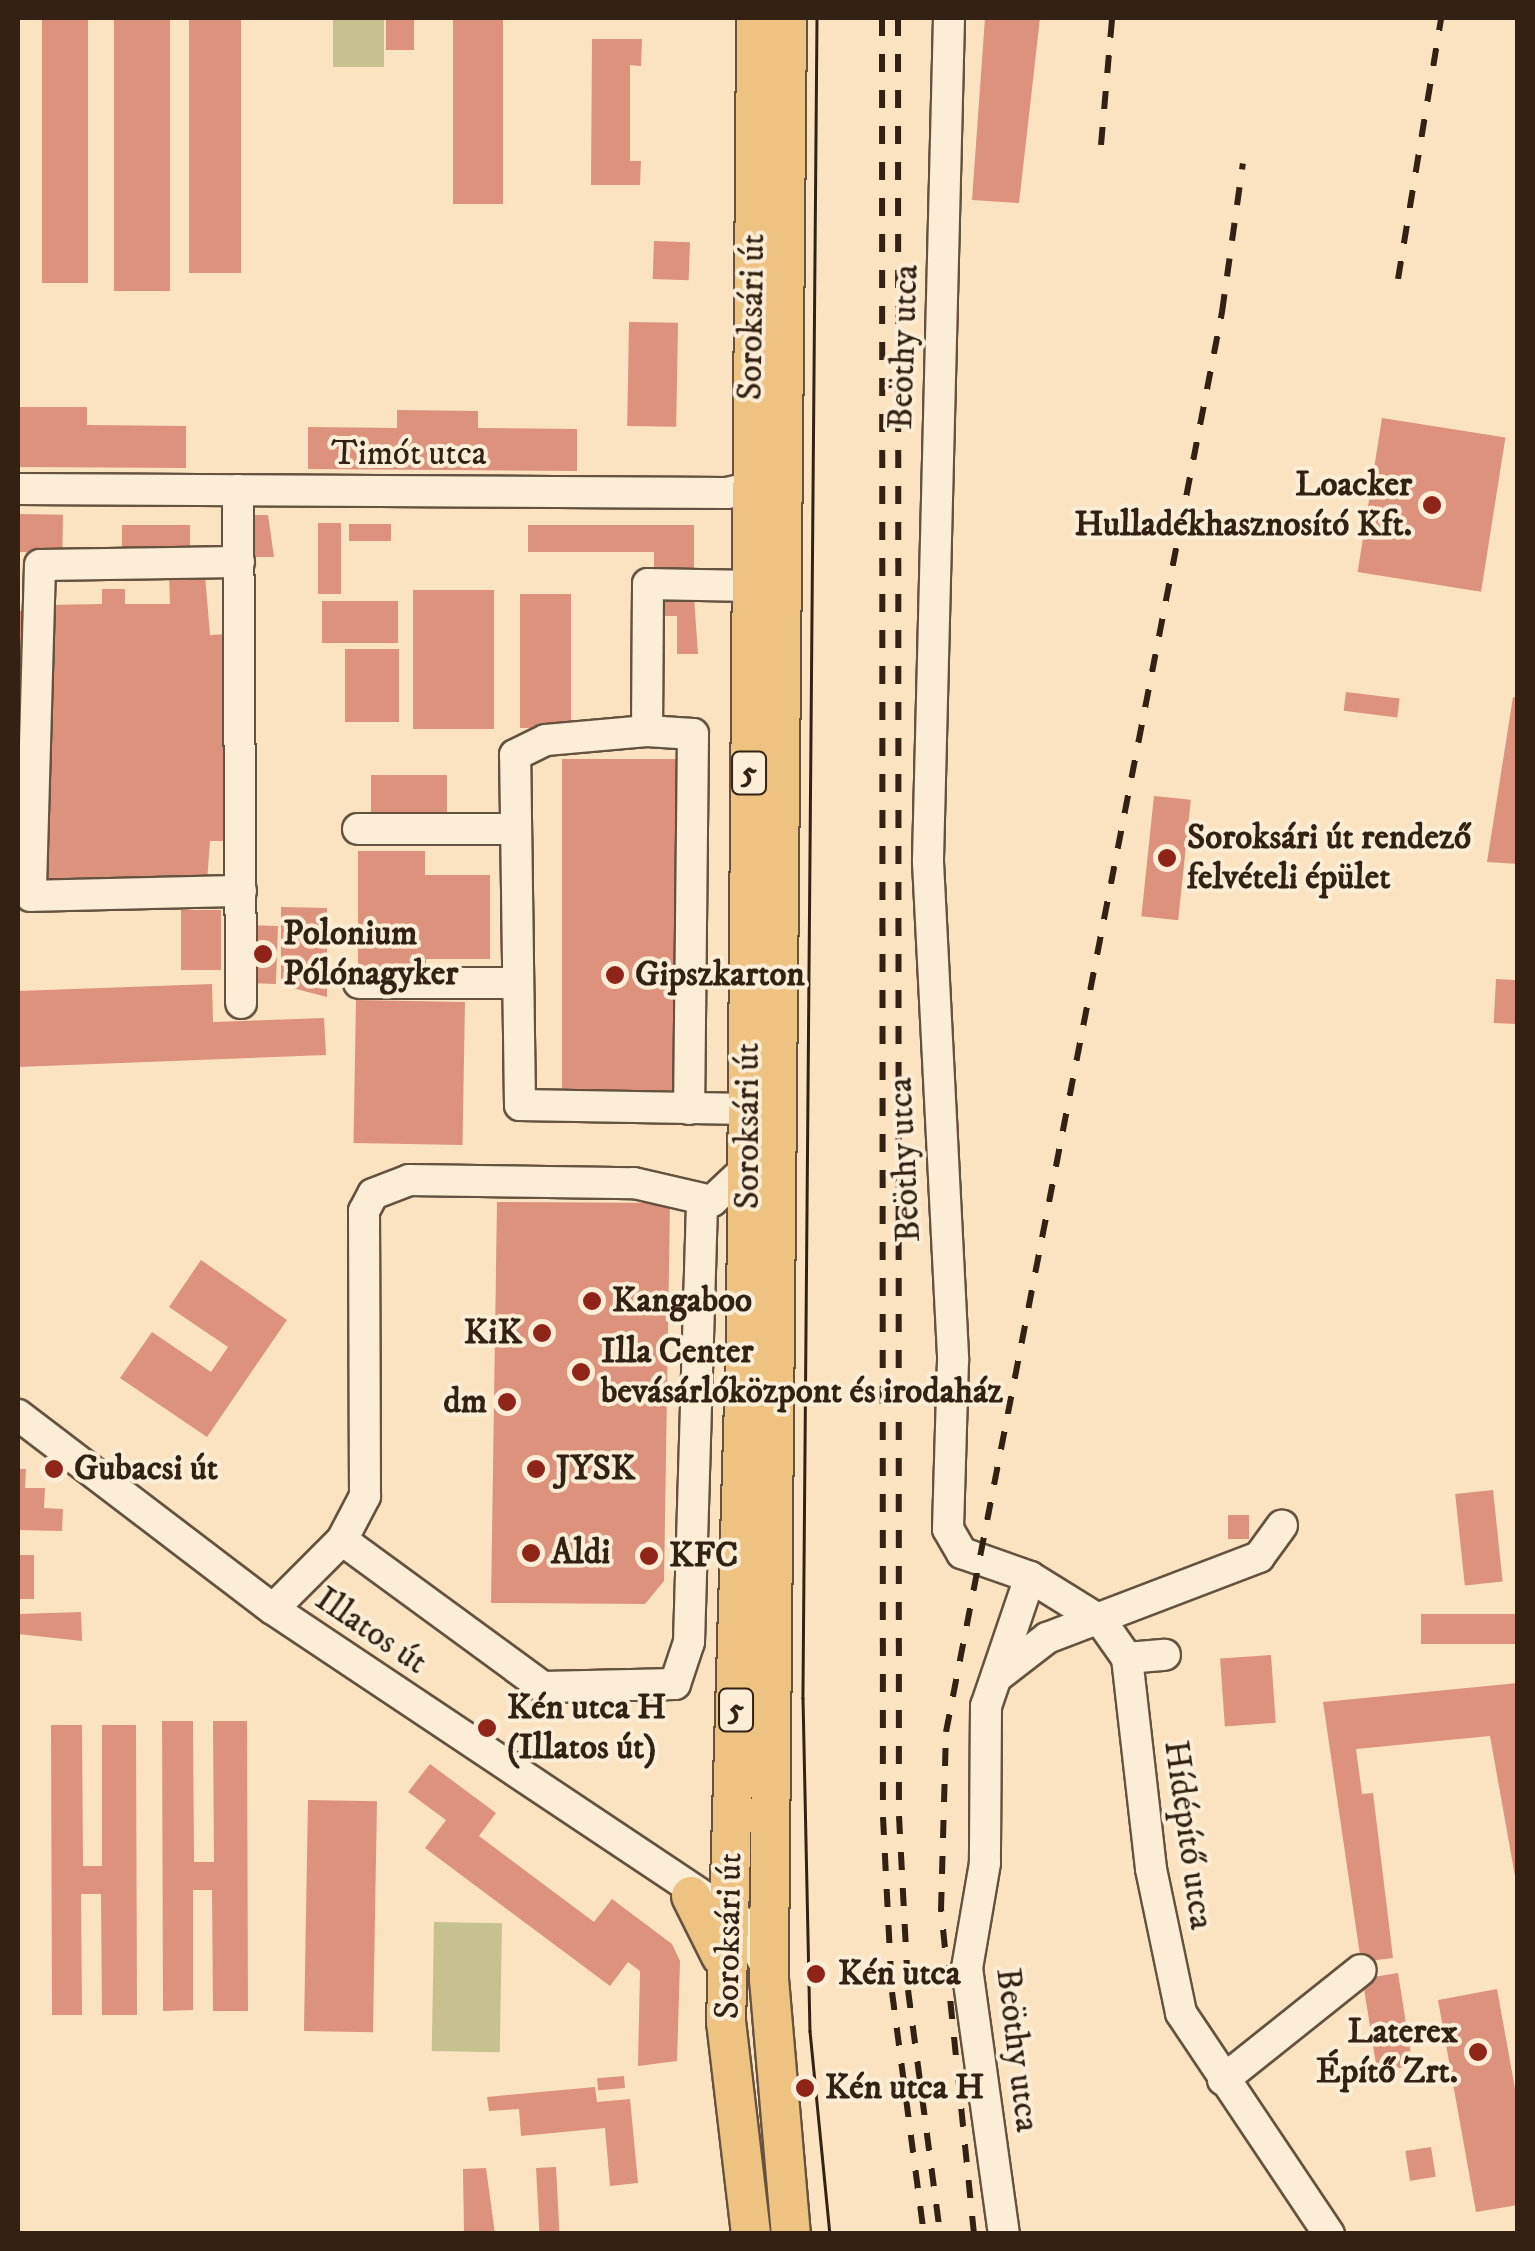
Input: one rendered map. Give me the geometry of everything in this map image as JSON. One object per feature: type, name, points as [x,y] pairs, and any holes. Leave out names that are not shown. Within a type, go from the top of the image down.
[{"type":"main road","name":"Soroksári út","points":[[751,2234],[726,1972],[715,1900],[747,1168],[756,18]]},
{"type":"main road","name":"Soroksári út","points":[[787,18],[786,462],[769,1980],[791,2234]]},
{"type":"street","name":"Beöthy utca","points":[[949,18],[928,862],[952,1360],[948,1529],[962,1553],[1030,1577],[993,1682],[984,1863],[967,1968],[1004,2234]]},
{"type":"street","points":[[750,492],[772,484],[786,462]]},
{"type":"street","name":"Timót utca","points":[[18,489],[750,492]]},
{"type":"street","points":[[238,490],[241,1003]]},
{"type":"street","points":[[239,562],[40,565],[31,896],[241,891]]},
{"type":"street","points":[[647,731],[648,584],[750,586]]},
{"type":"street","points":[[689,1108],[692,734],[647,731],[546,740],[515,754],[520,1105],[689,1108],[748,1109]]},
{"type":"street","points":[[358,829],[516,829]]},
{"type":"street","points":[[359,983],[518,983]]},
{"type":"street","points":[[273,1609],[342,1540],[365,1496],[364,1211],[373,1194],[410,1180],[634,1183],[702,1201],[726,1192],[747,1168]]},
{"type":"street","points":[[342,1540],[543,1686],[674,1684],[688,1642],[702,1201]]},
{"type":"street","name":"Illatos út","points":[[18,1415],[273,1609],[715,1900],[760,1938],[769,1980]]},
{"type":"street","points":[[993,1682],[1047,1638],[1258,1557],[1282,1524]]},
{"type":"street","points":[[1030,1577],[1101,1620]]},
{"type":"street","name":"Hídépítő utca","points":[[1101,1620],[1127,1658],[1170,1976],[1223,2080],[1329,2234]]},
{"type":"street","points":[[1127,1658],[1165,1655]]},
{"type":"street","points":[[715,1900],[770,1870]]},
{"type":"street","points":[[1223,2080],[1361,1970]]},
{"type":"shaded area","points":[[333,18],[384,18],[384,67],[333,67]]},
{"type":"shaded area","points":[[434,1922],[502,1923],[500,2052],[432,2051]]},
{"type":"building","points":[[42,18],[88,18],[88,283],[42,283]]},
{"type":"building","points":[[114,18],[170,18],[170,291],[114,291]]},
{"type":"building","points":[[189,18],[241,18],[241,273],[189,273]]},
{"type":"building","points":[[386,18],[414,18],[414,50],[386,50]]},
{"type":"building","points":[[453,18],[503,18],[503,204],[453,204]]},
{"type":"building","points":[[985,18],[1040,18],[1019,203],[972,200]]},
{"type":"building","points":[[592,39],[642,39],[641,66],[630,65],[630,161],[641,161],[640,185],[591,185]]},
{"type":"building","points":[[654,241],[690,242],[689,280],[653,279]]},
{"type":"building","points":[[629,322],[678,323],[676,427],[627,426]]},
{"type":"building","points":[[18,407],[87,407],[87,425],[186,426],[186,468],[18,467]]},
{"type":"building","points":[[397,410],[478,411],[478,428],[577,429],[577,471],[308,469],[308,427],[397,428]]},
{"type":"building","name":"Loacker Hulladékhasznosító Kft.","points":[[1382,418],[1505,438],[1481,592],[1358,572]]},
{"type":"building","points":[[18,514],[63,515],[62,553],[18,552]]},
{"type":"building","points":[[250,515],[268,515],[274,557],[250,557]]},
{"type":"building","points":[[318,523],[341,523],[341,594],[318,594]]},
{"type":"building","points":[[349,524],[391,524],[391,541],[349,541]]},
{"type":"building","points":[[122,525],[190,525],[190,547],[122,547]]},
{"type":"building","points":[[528,525],[694,525],[694,578],[654,578],[654,552],[528,552]]},
{"type":"building","points":[[169,575],[205,575],[210,635],[230,634],[232,841],[210,841],[207,882],[46,881],[47,605],[102,604],[102,589],[125,589],[125,604],[170,604]]},
{"type":"building","points":[[413,590],[494,590],[494,729],[413,729]]},
{"type":"building","points":[[520,594],[571,594],[571,728],[520,728]]},
{"type":"building","points":[[661,597],[694,597],[698,654],[677,654],[677,616],[661,616]]},
{"type":"building","points":[[322,601],[398,601],[398,643],[322,643]]},
{"type":"building","points":[[18,611],[23,611],[24,833],[18,833]]},
{"type":"building","points":[[345,649],[399,649],[399,722],[345,722]]},
{"type":"building","points":[[1346,692],[1400,699],[1397,717],[1344,711]]},
{"type":"building","points":[[1513,697],[1518,698],[1518,864],[1487,862]]},
{"type":"building","name":"Gipszkarton","points":[[562,759],[677,759],[677,1090],[562,1090]]},
{"type":"building","points":[[371,775],[447,775],[447,820],[371,820]]},
{"type":"building","name":"Soroksári út rendező felvételi épület","points":[[1154,796],[1191,800],[1178,920],[1141,916]]},
{"type":"building","points":[[358,851],[425,851],[425,875],[490,875],[490,959],[426,959],[426,974],[358,974]]},
{"type":"building","points":[[281,907],[327,908],[327,997],[281,985]]},
{"type":"building","points":[[181,910],[221,910],[221,970],[181,970]]},
{"type":"building","name":"Polonium Pólónagyker","points":[[249,925],[278,926],[276,984],[247,983]]},
{"type":"building","points":[[1496,979],[1518,980],[1516,1024],[1494,1023]]},
{"type":"building","points":[[212,984],[213,1022],[324,1018],[326,1055],[18,1067],[18,991]]},
{"type":"building","points":[[356,1000],[465,1002],[462,1145],[354,1143]]},
{"type":"building","name":"Illa Center bevásárlóközpont és irodaház","points":[[497,1202],[670,1203],[664,1581],[645,1604],[491,1603]]},
{"type":"building","points":[[201,1260],[287,1320],[207,1437],[120,1378],[152,1332],[211,1372],[228,1347],[169,1307]]},
{"type":"building","points":[[18,1469],[26,1469],[25,1488],[45,1488],[44,1508],[63,1509],[62,1531],[18,1530]]},
{"type":"building","points":[[1493,1490],[1503,1581],[1465,1585],[1455,1494]]},
{"type":"building","points":[[1228,1515],[1249,1515],[1249,1539],[1228,1539]]},
{"type":"building","points":[[18,1555],[34,1555],[34,1599],[18,1599]]},
{"type":"building","points":[[81,1612],[82,1641],[18,1634],[18,1614]]},
{"type":"building","points":[[1421,1614],[1518,1614],[1518,1644],[1421,1644]]},
{"type":"building","points":[[1271,1655],[1276,1723],[1225,1726],[1220,1659]]},
{"type":"building","points":[[1518,1683],[1518,1893],[1490,1736],[1356,1749],[1362,1794],[1373,1793],[1393,1958],[1361,1962],[1323,1702]]},
{"type":"building","points":[[162,1721],[193,1721],[194,1862],[214,1862],[213,1721],[247,1721],[248,2011],[213,2011],[212,1890],[193,1890],[193,2010],[163,2011]]},
{"type":"building","points":[[51,1725],[82,1725],[83,1866],[102,1866],[102,1725],[136,1725],[137,2015],[102,2015],[101,1894],[81,1894],[82,2015],[52,2015]]},
{"type":"building","points":[[430,1764],[496,1813],[479,1836],[594,1922],[612,1899],[672,1944],[680,1961],[677,2061],[638,2066],[640,1971],[628,1962],[610,1986],[425,1848],[446,1820],[408,1792]]},
{"type":"building","points":[[308,1800],[377,1801],[373,2032],[304,2031]]},
{"type":"building","points":[[1398,1973],[1413,2066],[1377,2071],[1362,1979]]},
{"type":"building","name":"Laterex Építő Zrt.","points":[[1497,1989],[1518,2105],[1518,2205],[1476,2212],[1438,2000]]},
{"type":"building","points":[[624,2076],[625,2088],[598,2090],[597,2078]]},
{"type":"building","points":[[595,2087],[597,2102],[630,2099],[638,2183],[610,2186],[605,2128],[521,2136],[519,2109],[489,2111],[487,2097]]},
{"type":"building","points":[[1431,2147],[1436,2177],[1410,2181],[1405,2151]]},
{"type":"building","points":[[556,2167],[560,2234],[539,2234],[536,2168]]},
{"type":"building","points":[[486,2168],[495,2234],[464,2234],[463,2169]]},
{"type":"tram line","points":[[817,18],[803,1698],[810,2031],[830,2234]]},
{"type":"railway","points":[[882,18],[883,1817],[892,1992],[924,2234]]},
{"type":"railway","points":[[898,18],[899,1816],[908,1990],[940,2234]]},
{"type":"railway","points":[[1101,145],[1112,18]]},
{"type":"railway","points":[[1398,279],[1441,18]]},
{"type":"railway","points":[[974,2234],[941,1910],[946,1732],[1222,312],[1243,163]]},
{"type":"place","name":"Loacker Hulladékhasznosító Kft.","points":[[1432,505]]},
{"type":"place","name":"Soroksári út rendező felvételi épület","points":[[1167,858]]},
{"type":"place","name":"Polonium Pólónagyker","points":[[263,954]]},
{"type":"place","name":"Gipszkarton","points":[[615,975]]},
{"type":"place","name":"Kangaboo","points":[[592,1301]]},
{"type":"place","name":"KiK","points":[[542,1333]]},
{"type":"place","name":"Illa Center bevásárlóközpont és irodaház","points":[[581,1372]]},
{"type":"place","name":"dm","points":[[507,1402]]},
{"type":"place","name":"Gubacsi út","points":[[54,1469]]},
{"type":"place","name":"JYSK","points":[[536,1469]]},
{"type":"place","name":"Aldi","points":[[531,1553]]},
{"type":"place","name":"KFC","points":[[649,1556]]},
{"type":"place","name":"Kén utca H (Illatos út)","points":[[487,1728]]},
{"type":"place","name":"Kén utca","points":[[816,1974]]},
{"type":"place","name":"Laterex Építő Zrt.","points":[[1478,2052]]},
{"type":"place","name":"Kén utca H","points":[[805,2088]]}]
